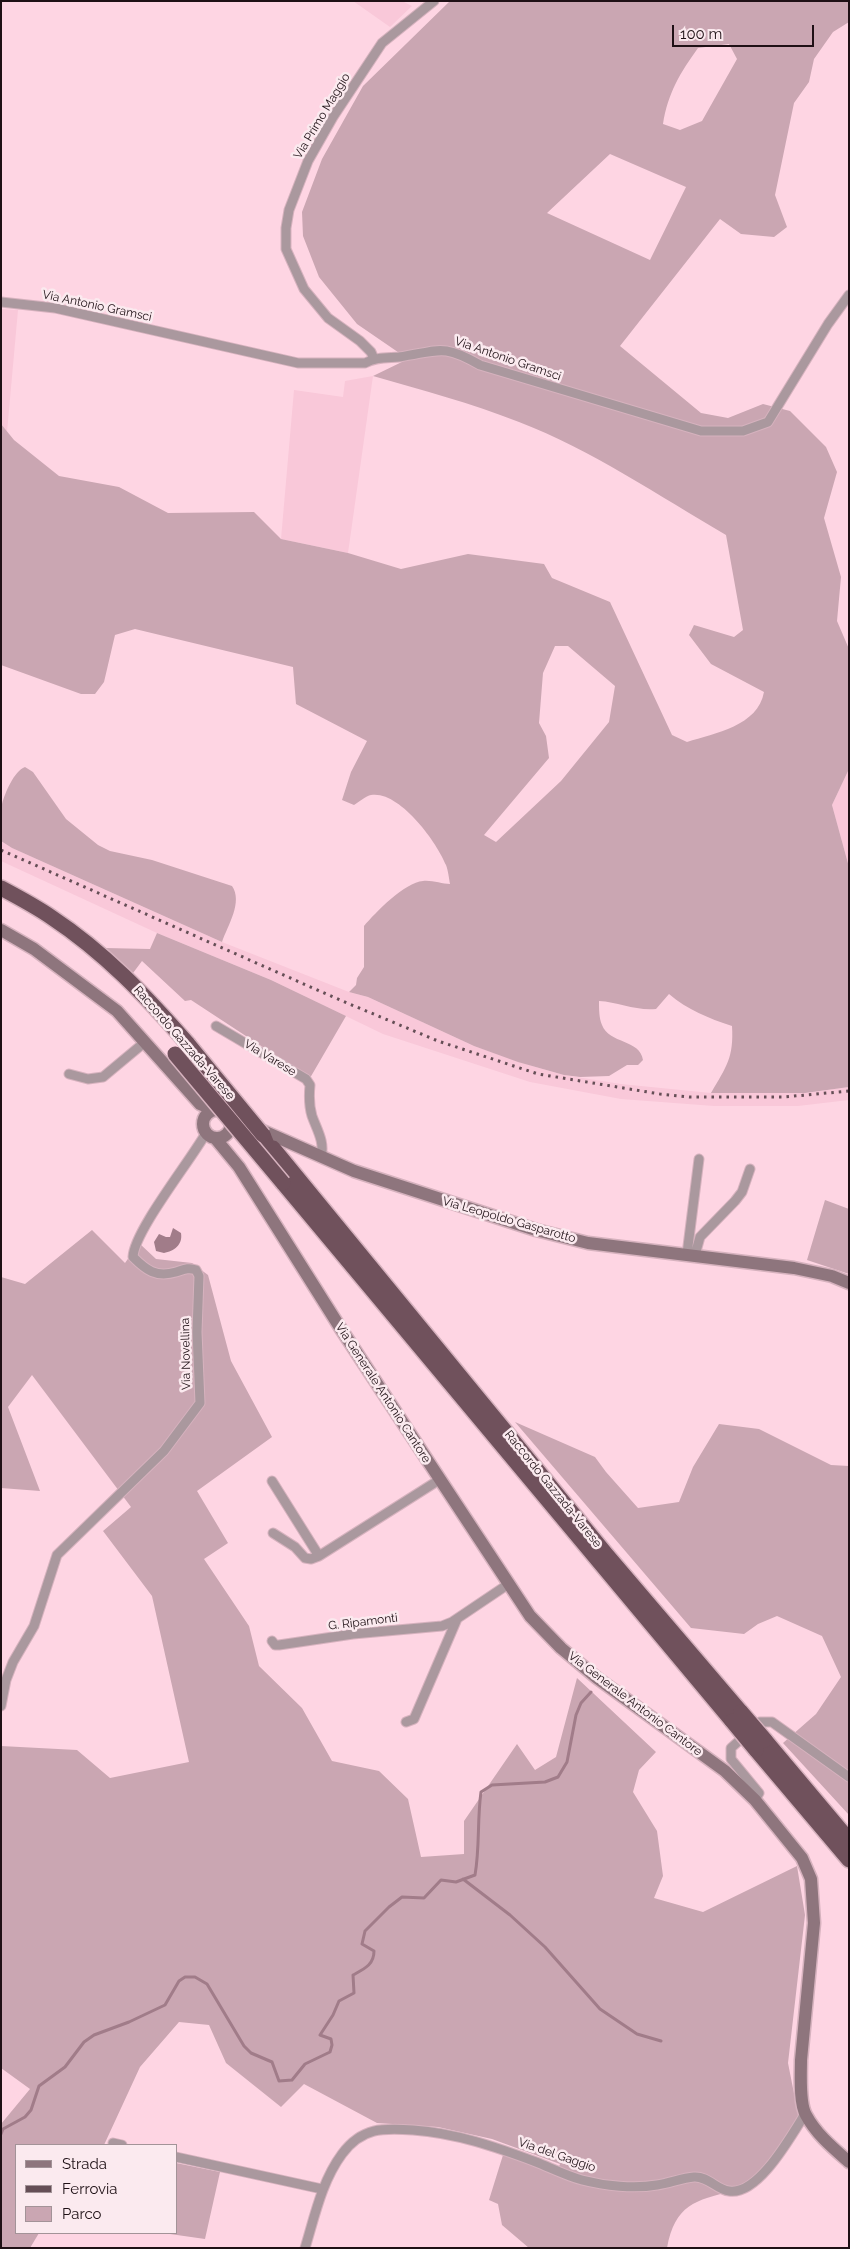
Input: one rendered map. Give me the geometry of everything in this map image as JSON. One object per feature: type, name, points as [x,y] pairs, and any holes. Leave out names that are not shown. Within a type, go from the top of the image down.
[{"type":"highway","name":"Raccordo Gazzada-Varese","points":[[1,888],[51,916],[106,959],[154,1006],[188,1044],[264,1134],[313,1208],[606,1554],[761,1745],[849,1860]]},
{"type":"highway","name":"Raccordo Gazzada-Varese","points":[[175,1054],[283,1183],[313,1208]]},
{"type":"highway","name":"Raccordo Gazzada-Varese","points":[[264,1134],[283,1183]]},
{"type":"highway","name":"Raccordo Gazzada-Varese","points":[[761,1745],[849,1840]]},
{"type":"main road","name":"Via Leopoldo Gasparotto","points":[[1,930],[34,949],[117,1011],[200,1104],[214,1110],[222,1110],[230,1124],[264,1134],[414,1193],[536,1230],[588,1243],[794,1268],[832,1276],[849,1283]]},
{"type":"main road","name":"Via Leopoldo Gasparotto","points":[[200,1104],[204,1118],[203,1125],[211,1136]]},
{"type":"main road","points":[[204,1118],[208,1112],[214,1110]]},
{"type":"main road","points":[[211,1136],[223,1137],[230,1124]]},
{"type":"main road","name":"Via Generale Antonio Cantore","points":[[230,1124],[239,1167]]},
{"type":"main road","name":"Via Generale Antonio Cantore","points":[[211,1136],[239,1167],[440,1480],[530,1616],[561,1648],[597,1678],[725,1771],[777,1824],[802,1858],[811,1879],[814,1898],[814,1923],[801,2081],[805,2114],[823,2138],[849,2162]]},
{"type":"street","name":"Via Primo Maggio","points":[[374,358],[360,341],[328,318],[304,289],[286,249],[286,228],[289,210],[308,161],[333,117],[382,43],[434,1]]},
{"type":"street","name":"Via Antonio Gramsci","points":[[1,302],[55,308],[298,363],[365,363],[374,358],[399,357],[438,349],[459,353],[480,365],[700,431],[743,431],[768,422],[828,324],[849,295]]},
{"type":"street","name":"Via Varese","points":[[216,1026],[306,1079],[310,1085],[311,1114],[324,1147],[321,1157]]},
{"type":"street","points":[[69,1074],[88,1079],[103,1077],[145,1042]]},
{"type":"street","name":"Via Novellina","points":[[1,1706],[6,1680],[13,1662],[34,1626],[57,1555],[164,1451],[200,1403],[197,1332],[199,1276],[196,1270],[190,1268],[157,1274],[146,1271],[133,1257],[133,1250],[148,1222],[211,1136]]},
{"type":"street","points":[[691,1254],[699,1159]]},
{"type":"street","points":[[691,1254],[700,1237],[742,1192],[750,1169]]},
{"type":"street","points":[[273,1533],[295,1547],[306,1558],[311,1559],[319,1556],[440,1480]]},
{"type":"street","points":[[272,1481],[319,1556]]},
{"type":"street","name":"G. Ripamonti","points":[[272,1641],[275,1645],[279,1645],[354,1634],[442,1626],[508,1584]]},
{"type":"street","points":[[406,1722],[414,1719],[457,1618]]},
{"type":"street","points":[[755,1800],[759,1793],[731,1759],[731,1748],[760,1722],[772,1722],[849,1777]]},
{"type":"street","name":"Via del Gaggio","points":[[305,2248],[322,2190],[332,2169],[344,2152],[363,2134],[381,2128],[439,2132],[488,2144],[582,2180],[622,2186],[656,2185],[697,2177],[728,2192],[743,2190],[756,2182],[784,2146],[805,2114]]},
{"type":"street","points":[[178,2157],[322,2190]]},
{"type":"shaded area","points":[[353,1],[402,1],[412,6],[390,27]]},
{"type":"shaded area","points":[[1,309],[18,310],[7,432],[1,424]]},
{"type":"shaded area","points":[[373,376],[348,553],[281,539],[294,390],[343,397],[345,381]]},
{"type":"shaded area","points":[[849,769],[849,867],[832,805]]},
{"type":"shaded area","points":[[1,841],[12,848],[222,942],[349,992],[368,997],[474,1046],[532,1066],[564,1075],[621,1084],[711,1093],[805,1093],[849,1087],[849,1100],[798,1106],[714,1106],[621,1099],[530,1082],[383,1034],[271,980],[157,933],[1,861]]},
{"type":"shaded area","points":[[173,1228],[181,1233],[179,1244],[168,1252],[156,1251],[154,1242],[159,1234],[170,1237]]},
{"type":"green space","points":[[450,1],[849,1],[849,22],[833,32],[814,59],[809,82],[794,103],[775,195],[787,227],[774,237],[741,234],[720,219],[620,346],[701,413],[728,418],[763,404],[790,411],[826,447],[837,472],[824,518],[841,577],[837,621],[849,649],[849,769],[832,805],[849,867],[849,1087],[805,1093],[711,1093],[728,1062],[732,1046],[732,1026],[683,1005],[669,994],[656,1009],[641,1009],[599,1001],[600,1019],[606,1031],[611,1036],[636,1048],[641,1053],[643,1060],[638,1065],[627,1065],[609,1076],[580,1077],[564,1075],[518,1062],[474,1046],[368,997],[349,992],[356,985],[357,978],[364,967],[364,926],[399,892],[423,881],[450,884],[449,877],[447,867],[441,855],[426,831],[405,809],[382,796],[371,795],[354,805],[342,800],[351,772],[367,741],[296,704],[293,667],[135,629],[115,635],[104,682],[95,694],[81,694],[1,665],[1,424],[14,440],[59,476],[119,487],[168,513],[254,512],[281,539],[348,553],[401,569],[468,554],[544,564],[552,578],[610,602],[672,735],[687,742],[734,726],[753,713],[760,704],[764,692],[711,664],[689,635],[694,625],[734,637],[743,630],[726,535],[625,474],[546,433],[483,409],[373,376],[408,359],[357,324],[319,277],[303,236],[302,212],[322,159],[363,86]],"holes":[[[729,44],[737,59],[702,121],[680,130],[663,124],[668,103],[676,84],[698,48]],[[610,154],[686,187],[650,260],[547,213]],[[555,646],[568,646],[615,686],[609,722],[561,781],[496,842],[484,835],[549,758],[546,736],[539,723],[543,673]]]},
{"type":"green space","points":[[25,767],[33,772],[66,819],[98,845],[110,851],[152,860],[232,886],[235,892],[235,906],[222,942],[12,848],[1,841],[3,799],[17,773]]},
{"type":"green space","points":[[157,933],[271,980],[346,1016],[310,1078],[191,1000],[185,1001],[142,961],[133,973],[105,948],[150,949]]},
{"type":"green space","points":[[825,1200],[849,1209],[849,1274],[807,1260]]},
{"type":"green space","points":[[92,1230],[125,1263],[139,1243],[156,1259],[192,1263],[208,1275],[231,1361],[272,1437],[197,1491],[228,1543],[204,1559],[249,1626],[259,1666],[302,1708],[332,1761],[379,1771],[408,1799],[421,1857],[464,1854],[464,1821],[517,1744],[535,1770],[556,1757],[577,1678],[656,1752],[639,1770],[633,1792],[657,1831],[663,1876],[654,1898],[703,1912],[797,1866],[805,1915],[788,2063],[801,2129],[780,2159],[755,2186],[708,2198],[689,2207],[681,2213],[675,2222],[667,2248],[529,2248],[502,2225],[498,2204],[489,2200],[503,2155],[556,2174],[560,2164],[492,2139],[438,2127],[377,2123],[304,2084],[281,2107],[226,2063],[209,2025],[179,2022],[140,2067],[104,2144],[15,2144],[15,2234],[38,2234],[30,2248],[1,2248],[1,2124],[30,2089],[1,2068],[1,1746],[77,1750],[110,1778],[189,1762],[152,1596],[103,1531],[131,1507],[32,1375],[8,1407],[40,1491],[1,1488],[1,1277],[25,1284]]},
{"type":"green space","points":[[515,1422],[595,1457],[638,1508],[679,1502],[693,1467],[719,1424],[759,1429],[831,1465],[849,1466],[849,1815],[783,1743],[816,1714],[841,1677],[822,1636],[777,1616],[758,1624],[744,1634],[691,1628]]},
{"type":"green space","points":[[178,2163],[220,2172],[205,2239],[170,2234],[178,2234]]},
{"type":"waterway","points":[[1,2134],[3,2129],[25,2117],[31,2110],[39,2086],[65,2067],[84,2042],[94,2035],[129,2022],[165,2005],[179,1981],[185,1977],[195,1977],[207,1984],[244,2046],[251,2053],[272,2062],[279,2081],[292,2080],[305,2064],[330,2052],[331,2039],[320,2035],[333,2015],[339,2001],[354,1993],[353,1975],[368,1966],[374,1956],[374,1951],[362,1944],[365,1931],[402,1897],[424,1898],[441,1880],[456,1882],[475,1875],[481,1792],[492,1785],[545,1782],[558,1777],[567,1762],[576,1715],[581,1703],[591,1692]]},
{"type":"waterway","points":[[463,1879],[510,1915],[545,1947],[600,2009],[637,2034],[661,2041]]},
{"type":"railway","points":[[1,850],[340,1000],[438,1041],[538,1074],[660,1094],[690,1097],[784,1097],[849,1091]]}]
